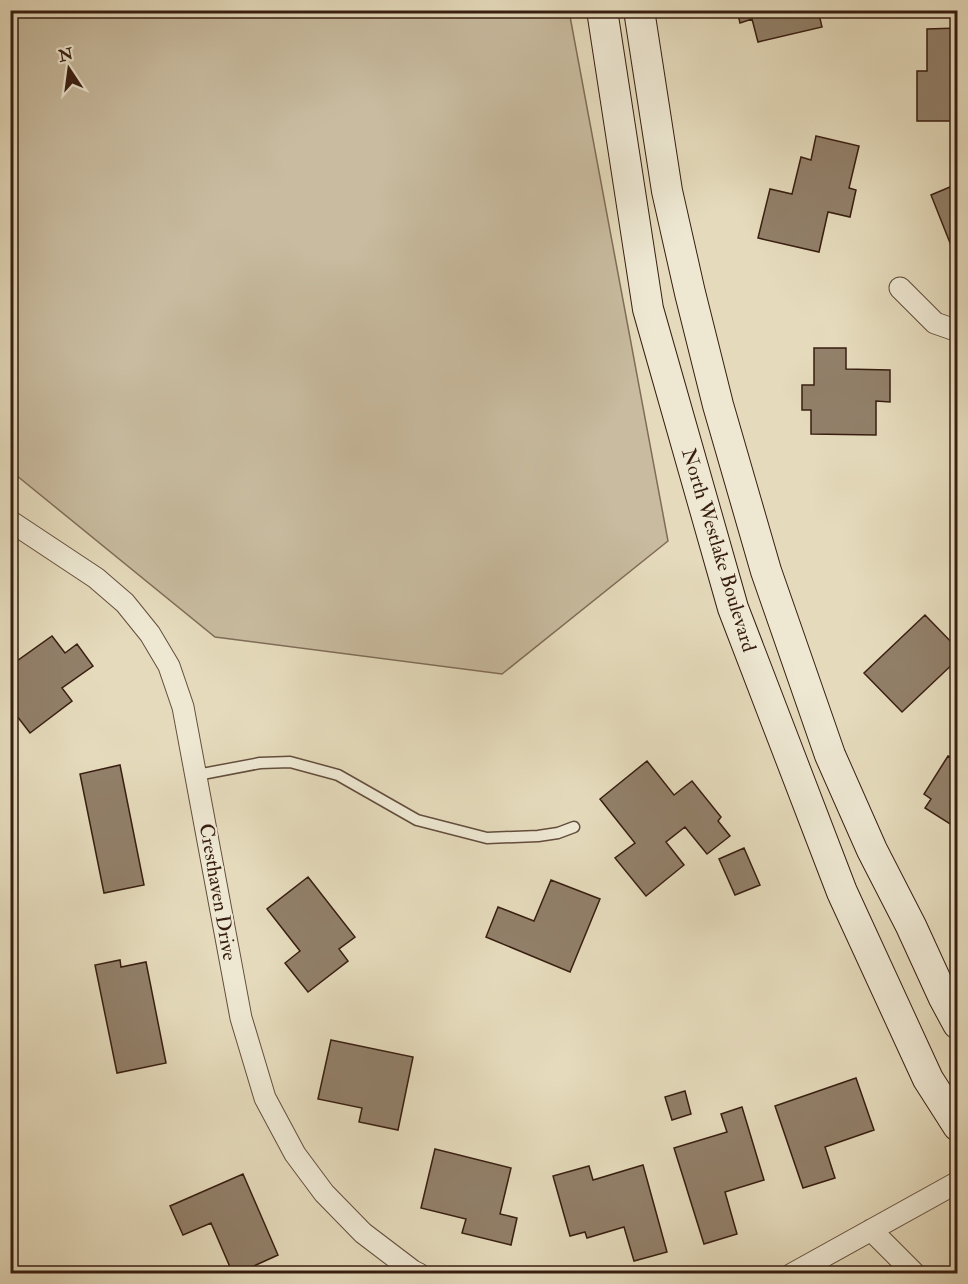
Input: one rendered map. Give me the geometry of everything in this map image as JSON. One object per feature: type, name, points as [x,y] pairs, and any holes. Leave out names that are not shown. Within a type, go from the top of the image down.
[{"type":"main road","name":"North Westlake Boulevard","points":[[602,10],[648,309],[733,608],[842,892],[928,1079],[957,1126]]},
{"type":"main road","name":"North Westlake Boulevard","points":[[639,10],[667,191],[690,293],[718,405],[766,571],[830,755],[872,850],[957,1024]]},
{"type":"street","points":[[900,288],[935,323],[957,331]]},
{"type":"street","name":"Cresthaven Drive","points":[[10,521],[96,578],[125,603],[150,634],[169,666],[183,707],[197,775],[241,1018],[265,1098],[295,1154],[324,1193],[363,1233],[419,1274]]},
{"type":"street","points":[[792,1274],[957,1182]]},
{"type":"street","points":[[871,1230],[915,1274]]},
{"type":"lane","points":[[197,775],[260,763],[290,762],[338,775],[417,820],[487,838],[538,836],[574,827]]},
{"type":"shaded area","points":[[10,11],[569,11],[668,541],[502,674],[215,637],[11,471]]},
{"type":"building","points":[[737,10],[818,10],[822,27],[758,42],[752,19],[740,23]]},
{"type":"building","points":[[958,28],[958,121],[917,121],[917,71],[927,71],[927,29]]},
{"type":"building","points":[[816,136],[859,146],[849,188],[856,190],[850,217],[828,212],[819,252],[758,238],[770,189],[792,194],[801,157],[811,160]]},
{"type":"building","points":[[957,184],[958,186],[958,263],[931,195]]},
{"type":"building","points":[[814,348],[846,348],[846,369],[890,370],[890,402],[876,401],[876,435],[811,434],[811,410],[802,410],[802,385],[814,385]]},
{"type":"building","points":[[925,615],[958,649],[958,659],[902,712],[864,673]]},
{"type":"building","points":[[52,636],[65,653],[77,644],[93,666],[62,688],[72,701],[30,733],[10,707],[10,666]]},
{"type":"building","points":[[948,756],[958,762],[958,829],[925,808],[931,799],[924,794]]},
{"type":"building","points":[[647,761],[674,795],[692,781],[721,817],[718,821],[730,836],[707,854],[685,827],[666,842],[684,865],[646,896],[615,858],[635,843],[600,799]]},
{"type":"building","points":[[120,765],[144,885],[104,893],[80,774]]},
{"type":"building","points":[[744,848],[760,885],[735,895],[719,859]]},
{"type":"building","points":[[308,877],[355,937],[339,949],[348,961],[308,992],[285,963],[300,951],[267,909]]},
{"type":"building","points":[[551,880],[600,899],[570,972],[486,937],[498,907],[534,921]]},
{"type":"building","points":[[120,960],[121,967],[146,962],[166,1063],[117,1073],[95,965]]},
{"type":"building","points":[[331,1040],[413,1057],[398,1130],[359,1122],[362,1108],[318,1099]]},
{"type":"building","points":[[856,1078],[874,1130],[825,1147],[835,1178],[803,1188],[775,1106]]},
{"type":"building","points":[[685,1091],[691,1114],[672,1120],[665,1097]]},
{"type":"building","points":[[742,1107],[764,1180],[725,1192],[737,1234],[704,1244],[674,1148],[727,1132],[721,1114]]},
{"type":"building","points":[[435,1149],[511,1168],[500,1214],[517,1218],[511,1245],[462,1233],[466,1219],[421,1208]]},
{"type":"building","points":[[643,1165],[667,1252],[634,1261],[624,1227],[587,1238],[585,1232],[570,1236],[553,1176],[589,1166],[593,1180]]},
{"type":"building","points":[[243,1174],[278,1255],[233,1274],[211,1223],[183,1235],[170,1206]]}]
